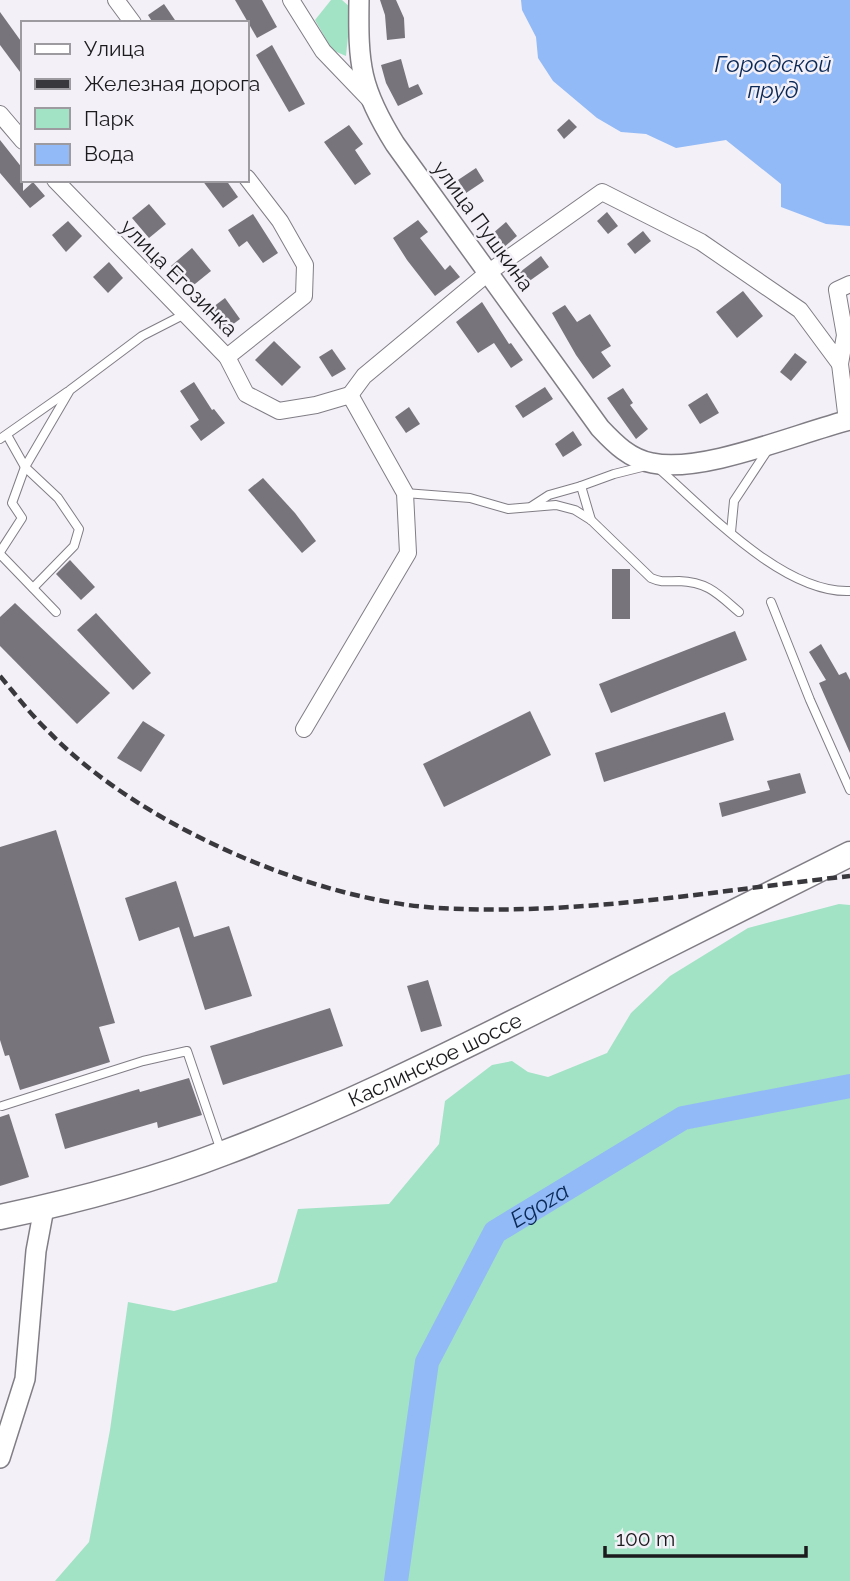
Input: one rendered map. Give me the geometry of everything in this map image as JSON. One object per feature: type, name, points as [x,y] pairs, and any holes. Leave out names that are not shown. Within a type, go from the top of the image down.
[{"type":"main road","name":"Каслинское шоссе","points":[[0,1217],[144,1181],[222,1154],[327,1111],[436,1061],[850,855]]},
{"type":"street","points":[[116,0],[132,21]]},
{"type":"street","name":"улица Пушкина","points":[[291,0],[323,51],[370,100],[395,144],[600,428],[633,457],[654,464]]},
{"type":"street","points":[[359,0],[358,52],[370,100]]},
{"type":"street","points":[[0,114],[21,139]]},
{"type":"street","points":[[227,357],[304,296],[305,265],[280,221],[248,179]]},
{"type":"street","name":"улица Егозинка","points":[[57,182],[227,357],[246,394],[279,411],[316,405],[350,395]]},
{"type":"street","points":[[304,729],[408,553],[405,493],[350,395],[364,376],[489,272],[602,191],[701,242],[800,310],[840,364]]},
{"type":"street","points":[[654,464],[684,464],[717,459],[848,421],[840,364],[845,335],[837,290],[850,284]]},
{"type":"street","points":[[0,1458],[25,1379],[36,1251],[44,1208]]},
{"type":"lane","points":[[33,588],[74,546],[79,529],[58,498],[25,467],[3,437],[142,336],[185,314]]},
{"type":"lane","points":[[56,612],[0,553],[22,519],[12,503],[25,467],[70,390]]},
{"type":"lane","points":[[731,532],[734,501],[772,442]]},
{"type":"lane","points":[[530,507],[549,495],[654,464],[779,571],[832,592],[850,591]]},
{"type":"lane","points":[[581,486],[591,520]]},
{"type":"lane","points":[[405,493],[470,498],[508,509],[556,505],[575,510],[591,520],[652,578],[661,582],[681,581],[710,586],[739,612]]},
{"type":"lane","points":[[771,602],[850,790]]},
{"type":"lane","points":[[2,1106],[143,1061],[187,1051],[222,1154]]},
{"type":"green space","points":[[331,0],[342,0],[351,8],[346,56],[332,50],[315,20]]},
{"type":"green space","points":[[839,904],[850,905],[850,1581],[55,1581],[89,1542],[110,1430],[128,1302],[174,1311],[277,1282],[298,1209],[389,1204],[439,1144],[445,1101],[492,1065],[512,1061],[528,1072],[548,1077],[607,1053],[631,1013],[670,976],[748,928]]},
{"type":"water","name":"Городской пруд","points":[[521,0],[850,0],[850,226],[826,224],[781,207],[781,184],[726,140],[676,148],[646,134],[621,132],[597,118],[553,81],[538,58],[536,37],[522,10]]},
{"type":"building","points":[[235,0],[262,0],[277,27],[257,38]]},
{"type":"building","points":[[380,0],[396,0],[404,18],[405,38],[387,40],[385,15]]},
{"type":"building","points":[[164,4],[176,21],[152,21],[148,15]]},
{"type":"building","points":[[0,12],[21,41],[21,73],[0,45]]},
{"type":"building","points":[[272,45],[305,104],[289,112],[256,55]]},
{"type":"building","points":[[401,59],[409,88],[418,84],[423,94],[398,106],[386,83],[381,65]]},
{"type":"building","points":[[569,119],[577,127],[564,139],[557,130]]},
{"type":"building","points":[[349,125],[363,144],[355,150],[371,174],[355,185],[324,142]]},
{"type":"building","points":[[0,140],[21,166],[23,191],[33,182],[45,196],[30,208],[0,173]]},
{"type":"building","points":[[476,168],[484,181],[466,193],[458,180]]},
{"type":"building","points":[[204,182],[227,182],[238,197],[223,208]]},
{"type":"building","points":[[149,204],[166,224],[149,238],[132,218]]},
{"type":"building","points":[[607,212],[618,226],[608,234],[597,221]]},
{"type":"building","points":[[253,214],[278,253],[263,263],[247,241],[239,247],[228,230]]},
{"type":"building","points":[[418,220],[428,232],[420,238],[445,270],[450,265],[460,277],[435,296],[393,238]]},
{"type":"building","points":[[68,221],[82,236],[66,252],[52,235]]},
{"type":"building","points":[[506,222],[517,236],[503,248],[492,234]]},
{"type":"building","points":[[643,231],[651,241],[635,254],[627,244]]},
{"type":"building","points":[[192,248],[211,271],[190,288],[171,266]]},
{"type":"building","points":[[541,256],[549,267],[528,282],[520,272]]},
{"type":"building","points":[[109,262],[123,278],[108,293],[93,277]]},
{"type":"building","points":[[743,291],[763,316],[737,338],[716,312]]},
{"type":"building","points":[[225,298],[240,319],[224,331],[209,310]]},
{"type":"building","points":[[482,302],[509,344],[511,343],[523,360],[511,368],[494,343],[478,353],[456,322]]},
{"type":"building","points":[[565,305],[577,322],[590,314],[611,346],[601,352],[611,366],[593,379],[552,313]]},
{"type":"building","points":[[274,341],[301,367],[282,386],[255,360]]},
{"type":"building","points":[[332,349],[346,369],[332,377],[319,357]]},
{"type":"building","points":[[795,353],[807,362],[791,381],[780,372]]},
{"type":"building","points":[[194,382],[212,410],[214,409],[225,423],[201,441],[190,426],[199,420],[180,391]]},
{"type":"building","points":[[545,387],[553,399],[523,418],[515,406]]},
{"type":"building","points":[[623,388],[633,403],[630,405],[648,429],[636,439],[607,398]]},
{"type":"building","points":[[707,393],[719,413],[700,424],[688,405]]},
{"type":"building","points":[[409,407],[420,424],[406,433],[395,417]]},
{"type":"building","points":[[573,431],[582,445],[563,457],[555,444]]},
{"type":"building","points":[[263,478],[316,541],[302,553],[248,490]]},
{"type":"building","points":[[70,560],[95,587],[81,600],[56,574]]},
{"type":"building","points":[[612,569],[630,569],[630,619],[612,619]]},
{"type":"building","points":[[15,603],[110,693],[77,724],[0,646],[0,617]]},
{"type":"building","points":[[96,613],[151,673],[133,690],[77,630]]},
{"type":"building","points":[[735,631],[747,660],[611,713],[599,684]]},
{"type":"building","points":[[821,644],[839,675],[846,672],[850,680],[850,753],[819,683],[826,680],[809,652]]},
{"type":"building","points":[[530,711],[551,755],[444,807],[423,764]]},
{"type":"building","points":[[725,712],[734,740],[604,782],[595,753]]},
{"type":"building","points":[[143,721],[165,735],[141,772],[117,758]]},
{"type":"building","points":[[800,773],[806,793],[722,817],[719,803],[770,790],[767,781]]},
{"type":"building","points":[[56,830],[115,1023],[99,1027],[110,1062],[20,1090],[9,1055],[5,1056],[0,1040],[0,847]]},
{"type":"building","points":[[176,881],[194,937],[229,926],[252,996],[205,1010],[179,927],[139,941],[125,898]]},
{"type":"building","points":[[428,980],[442,1026],[421,1032],[407,986]]},
{"type":"building","points":[[330,1008],[343,1046],[223,1085],[210,1046]]},
{"type":"building","points":[[189,1078],[202,1115],[158,1128],[157,1122],[65,1149],[55,1114],[139,1089],[140,1092]]},
{"type":"building","points":[[9,1114],[29,1177],[0,1186],[0,1117]]},
{"type":"waterway","name":"Egoza","points":[[396,1581],[427,1362],[495,1232],[683,1118],[850,1086]]},
{"type":"railway","points":[[0,676],[49,732],[86,766],[129,797],[229,852],[336,890],[388,902],[490,910],[645,901],[850,876]]}]
